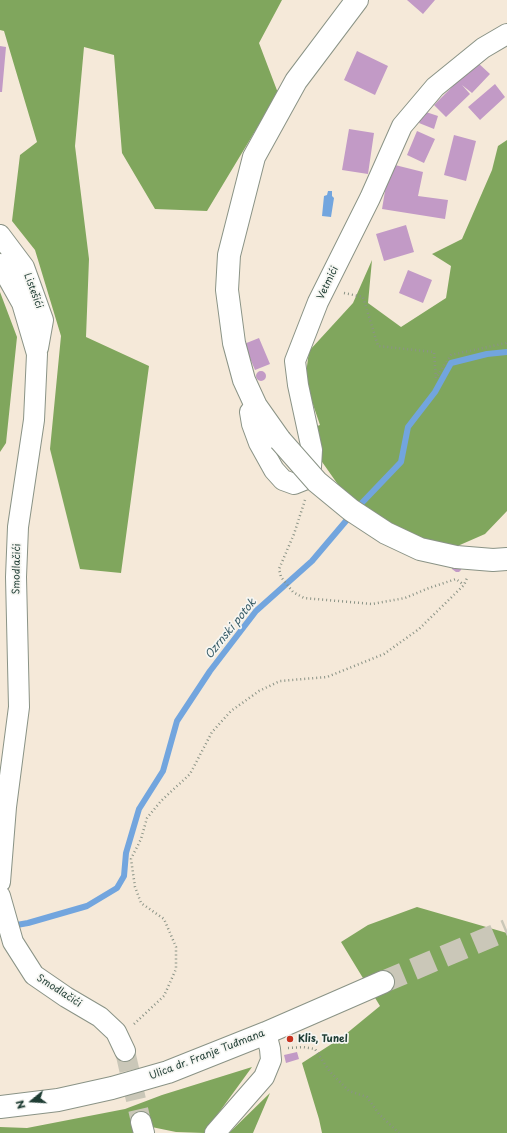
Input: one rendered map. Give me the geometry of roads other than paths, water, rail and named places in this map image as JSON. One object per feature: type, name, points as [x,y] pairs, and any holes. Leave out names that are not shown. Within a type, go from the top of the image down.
[{"type":"street","points":[[358,1],[296,81],[254,157],[229,255],[227,290],[234,344],[244,380],[256,406],[280,440],[317,482],[351,510],[386,533],[420,549],[456,557],[507,559]]},
{"type":"street","name":"Vetmići","points":[[256,406],[250,412],[252,424],[258,443],[274,470],[283,480],[294,484],[304,480],[311,467],[312,450],[298,385],[295,361],[318,302],[370,198],[402,126],[435,87],[484,48],[507,34]]},
{"type":"street","name":"Listešići","points":[[0,235],[24,267],[43,320],[37,354]]},
{"type":"street","name":"Smodlačići","points":[[0,264],[22,302],[37,354],[34,420],[18,527],[16,577],[19,707],[6,807],[0,882]]},
{"type":"street","name":"Smodlačići","points":[[2,905],[13,942],[34,975],[66,997],[100,1016],[116,1032],[125,1051]]},
{"type":"street","name":"Ulica dr. Franje Tuđmana","points":[[0,1107],[58,1100],[119,1086],[268,1041],[383,982]]},
{"type":"street","points":[[215,1133],[264,1076],[271,1060],[268,1041]]},
{"type":"water","points":[[328,191],[332,191],[332,196],[334,198],[331,217],[322,216],[324,196],[327,195]]},
{"type":"waterway","name":"Ozrnski potok","points":[[357,508],[401,462],[408,427],[435,392],[451,363],[487,354],[507,352]]},
{"type":"waterway","name":"Ozrnski potok","points":[[11,926],[28,923],[87,906],[117,888],[124,876],[126,853],[139,809],[163,771],[177,721],[210,671],[256,611],[312,561],[351,515]]},
{"type":"tunnel","points":[[383,982],[507,930]]},
{"type":"tunnel","points":[[125,1051],[141,1122]]},
{"type":"place","name":"Klis, Tunel","points":[[290,1039]]}]
